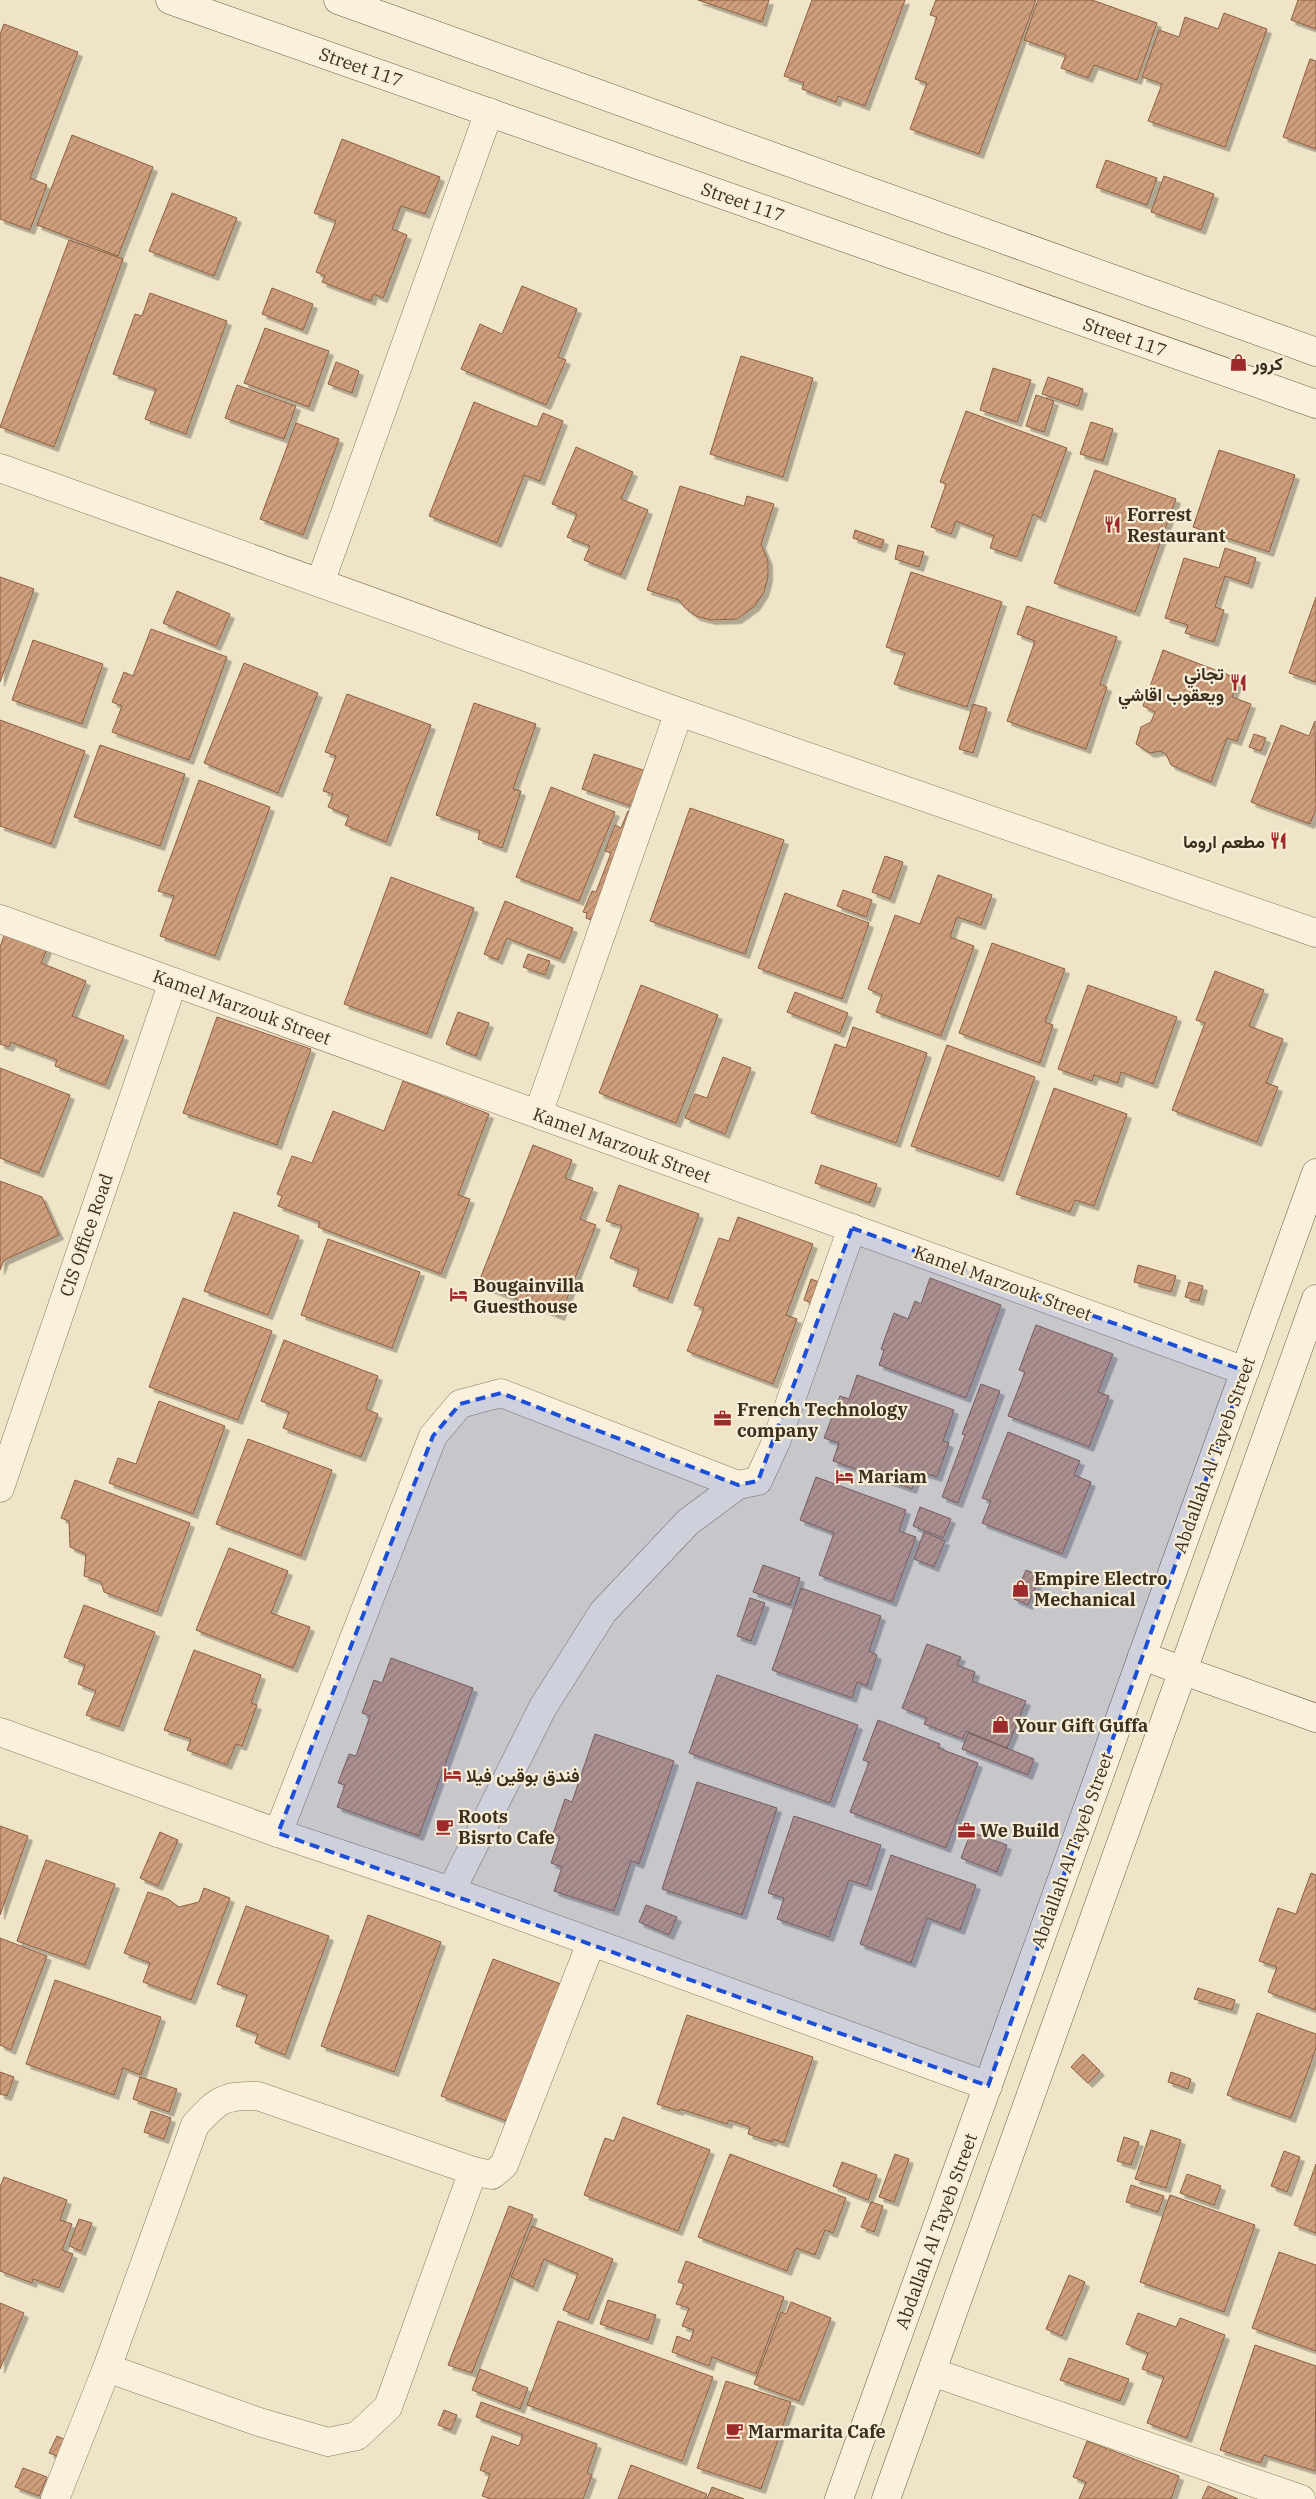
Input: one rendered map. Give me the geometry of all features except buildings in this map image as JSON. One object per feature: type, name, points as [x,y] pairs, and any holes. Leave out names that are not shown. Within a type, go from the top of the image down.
[{"type":"street","name":"Street 117","points":[[170,0],[1316,404]]},
{"type":"street","points":[[338,0],[1316,352]]},
{"type":"street","points":[[320,583],[489,112]]},
{"type":"street","points":[[0,468],[680,712],[1316,933]]},
{"type":"street","points":[[538,1114],[680,712]]},
{"type":"street","name":"Kamel Marzouk Street","points":[[0,919],[1245,1371]]},
{"type":"street","name":"CIS Office Road","points":[[0,1488],[173,982]]},
{"type":"street","name":"Abdallah Al Tayeb Street","points":[[839,2499],[1316,1173]]},
{"type":"street","points":[[451,1891],[543,1707],[604,1612],[688,1522],[738,1485],[758,1481],[776,1442],[852,1228]]},
{"type":"street","points":[[886,2499],[1316,1300]]},
{"type":"street","points":[[278,1833],[433,1436],[460,1404],[501,1393],[738,1485]]},
{"type":"street","points":[[1142,1656],[1183,1669],[1316,1718]]},
{"type":"street","points":[[0,1732],[278,1833],[451,1891],[988,2086]]},
{"type":"street","points":[[55,2499],[108,2368],[195,2125],[216,2102],[237,2096],[258,2096],[473,2171],[492,2175],[504,2165],[591,1943]]},
{"type":"street","points":[[108,2368],[259,2422],[328,2442],[357,2436],[388,2407],[473,2171]]},
{"type":"street","points":[[932,2372],[1302,2499]]},
{"type":"highlighted area","points":[[852,1228],[1245,1371],[988,2086],[278,1833],[433,1436],[460,1404],[501,1393],[738,1485],[758,1481]]},
{"type":"place","name":"كرور","points":[[1239,363]]},
{"type":"place","name":"Forrest Restaurant","points":[[1113,524]]},
{"type":"place","name":"تجاني ويعقوب اقاشي","points":[[1238,683]]},
{"type":"place","name":"مطعم اروما","points":[[1279,841]]},
{"type":"place","name":"Bougainvilla Guesthouse","points":[[459,1295]]},
{"type":"place","name":"French Technology company","points":[[723,1419]]},
{"type":"place","name":"Mariam","points":[[844,1476]]},
{"type":"place","name":"Empire Electro Mechanical","points":[[1020,1588]]},
{"type":"place","name":"Your Gift Guffa","points":[[1001,1725]]},
{"type":"place","name":"فندق بوقين فيلا","points":[[452,1775]]},
{"type":"place","name":"Roots Bisrto Cafe","points":[[444,1826]]},
{"type":"place","name":"We Build","points":[[966,1830]]},
{"type":"place","name":"Marmarita Cafe","points":[[734,2431]]}]
